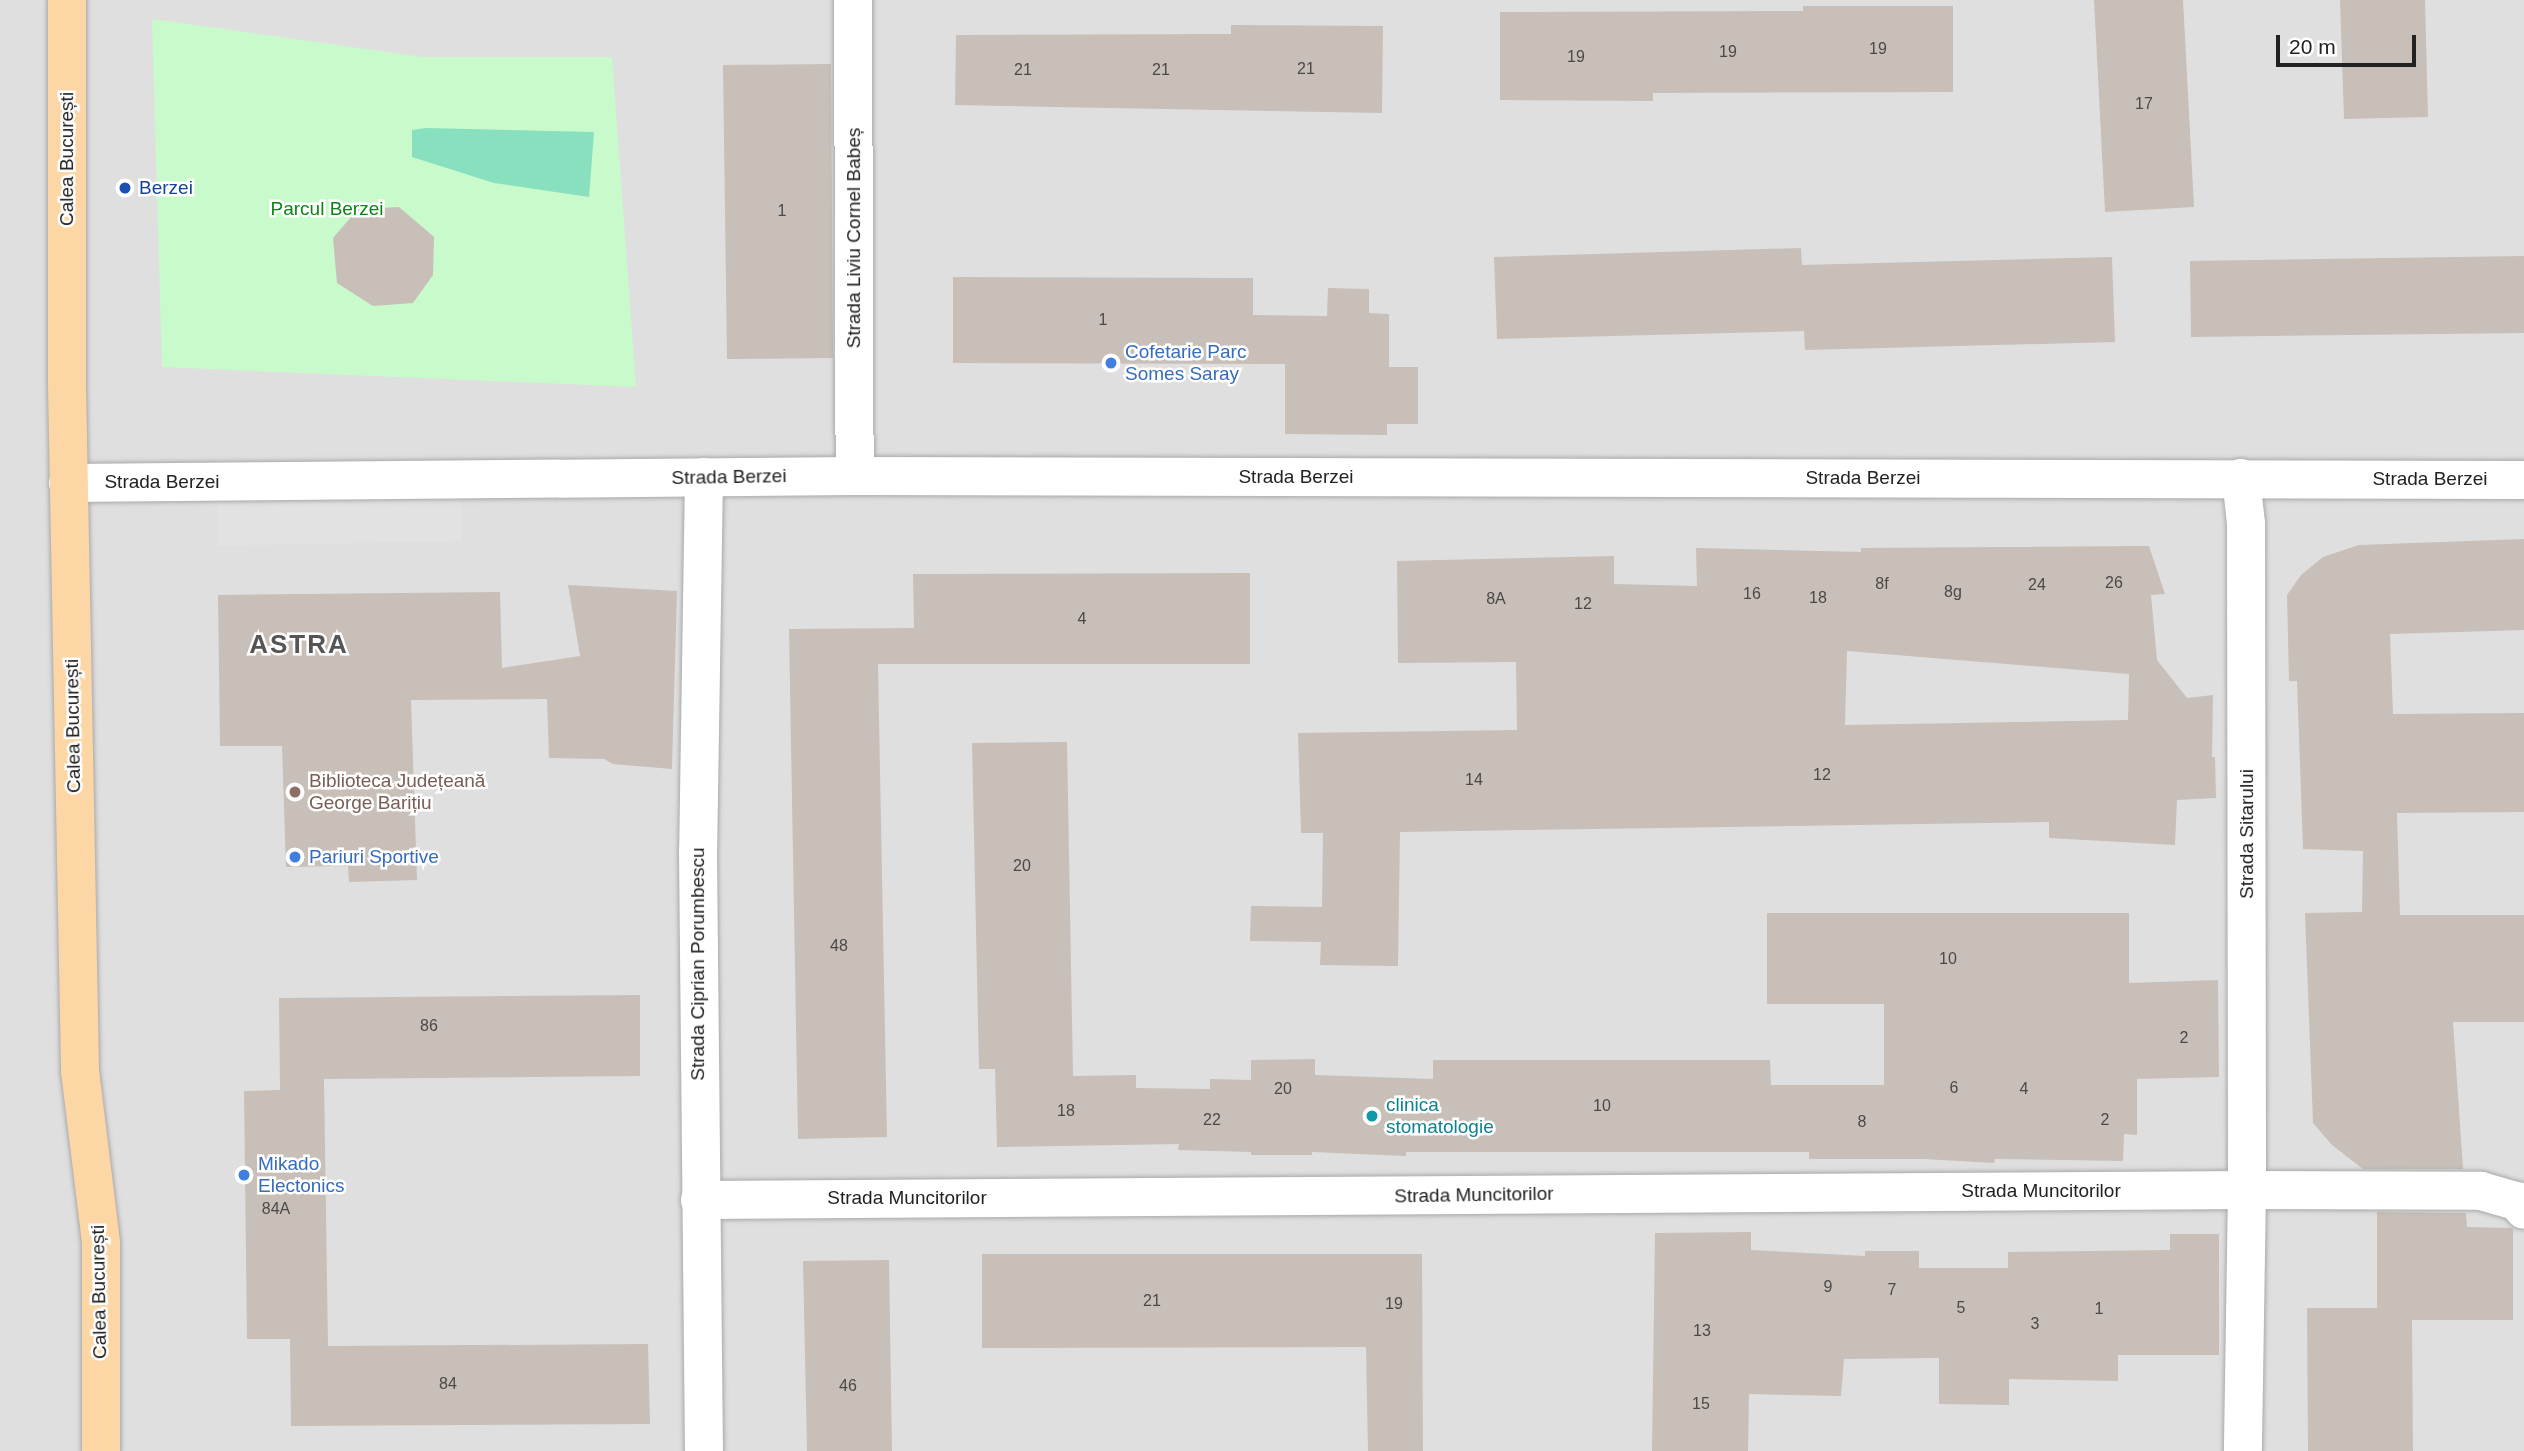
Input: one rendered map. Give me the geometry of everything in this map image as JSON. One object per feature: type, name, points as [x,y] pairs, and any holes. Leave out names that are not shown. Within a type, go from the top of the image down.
[{"type":"main road","name":"Calea București","points":[[67,0],[68,483],[80,1071],[101,1243],[101,1451]]},
{"type":"street","name":"Strada Liviu Cornel Babeș","points":[[853,0],[855,476]]},
{"type":"street","name":"Strada Berzei","points":[[68,483],[855,476],[2524,480]]},
{"type":"street","name":"Strada Ciprian Porumbescu","points":[[704,477],[698,852],[704,1451]]},
{"type":"street","name":"Strada Sitarului","points":[[2241,478],[2246,523],[2247,1190],[2243,1451]]},
{"type":"street","name":"Strada Muncitorilor","points":[[700,1200],[2247,1190]]},
{"type":"street","points":[[2247,1190],[2481,1191],[2518,1201],[2524,1210]]},
{"type":"shaded area","points":[[0,0],[2524,0],[2524,1451],[0,1451]]},
{"type":"shaded area","points":[[461,494],[462,541],[217,546],[217,499]]},
{"type":"green space","name":"Parcul Berzei","points":[[152,19],[423,57],[612,57],[636,387],[162,367]]},
{"type":"green space","points":[[426,128],[594,132],[589,197],[494,183],[412,157],[412,130]]},
{"type":"building","points":[[2094,0],[2183,0],[2194,207],[2105,212]]},
{"type":"building","points":[[2340,0],[2425,0],[2428,117],[2344,119]]},
{"type":"building","points":[[1803,6],[1953,6],[1953,92],[1653,93],[1653,101],[1500,100],[1500,12],[1803,11]]},
{"type":"building","points":[[1231,25],[1383,26],[1382,113],[955,105],[956,35],[1231,34]]},
{"type":"building","points":[[831,64],[833,358],[727,359],[723,65]]},
{"type":"building","points":[[399,207],[434,237],[433,275],[413,303],[373,306],[337,283],[333,238],[358,209]]},
{"type":"building","points":[[1801,248],[1802,265],[2112,257],[2115,342],[1805,350],[1804,331],[1497,339],[1494,257]]},
{"type":"building","points":[[2524,256],[2524,333],[2191,337],[2190,261]]},
{"type":"building","points":[[953,277],[1253,278],[1253,315],[1327,316],[1328,288],[1369,289],[1369,313],[1389,314],[1389,367],[1418,367],[1418,424],[1387,424],[1387,435],[1285,434],[1285,364],[953,363]]},
{"type":"building","points":[[2524,539],[2524,630],[2390,634],[2393,714],[2524,713],[2524,812],[2397,813],[2400,915],[2524,915],[2524,1022],[2453,1022],[2463,1169],[2363,1169],[2332,1145],[2313,1123],[2305,913],[2362,912],[2363,851],[2303,849],[2297,681],[2289,681],[2287,595],[2301,575],[2323,557],[2359,545]]},
{"type":"building","points":[[2149,546],[2165,594],[2151,595],[2157,660],[2187,698],[2213,695],[2212,757],[2215,757],[2216,798],[2177,800],[2175,845],[2049,838],[2049,822],[1400,832],[1398,966],[1320,965],[1321,942],[1250,941],[1251,906],[1322,907],[1323,833],[1301,833],[1298,733],[1517,730],[1516,662],[1398,663],[1397,561],[1614,556],[1614,584],[1697,586],[1696,548],[1861,552],[1861,548]],"holes":[[[1847,651],[2129,674],[2128,720],[1845,725]]]},
{"type":"building","points":[[1250,573],[1250,664],[878,664],[887,1137],[798,1139],[789,629],[914,628],[913,574]]},
{"type":"building","points":[[568,585],[677,591],[672,769],[613,764],[604,759],[549,758],[547,699],[411,700],[417,880],[349,882],[348,866],[286,867],[282,746],[220,746],[218,595],[500,592],[502,668],[580,656]]},
{"type":"building","points":[[1067,742],[1073,1076],[1136,1075],[1136,1088],[1210,1089],[1210,1079],[1251,1080],[1251,1060],[1315,1059],[1315,1075],[1433,1079],[1433,1060],[1770,1060],[1771,1085],[1884,1085],[1884,1004],[1767,1004],[1767,913],[2129,913],[2129,983],[2218,980],[2219,1077],[2137,1079],[2137,1135],[2124,1134],[2123,1161],[1995,1159],[1994,1163],[1924,1159],[1809,1159],[1809,1152],[1406,1152],[1406,1156],[1312,1152],[1312,1155],[1251,1155],[1251,1152],[1178,1150],[1179,1144],[997,1147],[995,1069],[979,1069],[972,743]]},
{"type":"building","points":[[640,995],[640,1076],[324,1079],[328,1346],[648,1344],[650,1424],[291,1426],[290,1339],[247,1339],[244,1091],[280,1090],[279,998]]},
{"type":"building","points":[[2377,1212],[2466,1213],[2467,1227],[2513,1228],[2513,1320],[2412,1320],[2413,1451],[2308,1451],[2307,1308],[2377,1308]]},
{"type":"building","points":[[1751,1232],[1751,1250],[1865,1256],[1865,1251],[1919,1251],[1919,1268],[2008,1268],[2008,1252],[2170,1250],[2170,1234],[2219,1234],[2219,1355],[2118,1355],[2118,1381],[2009,1379],[2009,1405],[1939,1404],[1939,1358],[1844,1359],[1841,1396],[1749,1394],[1748,1451],[1652,1451],[1655,1233]]},
{"type":"building","points":[[982,1254],[1422,1254],[1423,1451],[1368,1451],[1366,1347],[982,1348]]},
{"type":"building","points":[[889,1260],[892,1451],[807,1451],[803,1261]]},
{"type":"place","name":"Berzei","points":[[125,188]]},
{"type":"place","name":"Cofetarie Parc Somes Saray","points":[[1111,363]]},
{"type":"place","name":"Biblioteca Județeană George Barițiu","points":[[295,792]]},
{"type":"place","name":"Pariuri Sportive","points":[[295,857]]},
{"type":"place","name":"clinica stomatologie","points":[[1372,1116]]},
{"type":"place","name":"Mikado Electonics","points":[[244,1175]]},
{"type":"district","name":"ASTRA","points":[[299,645]]}]
